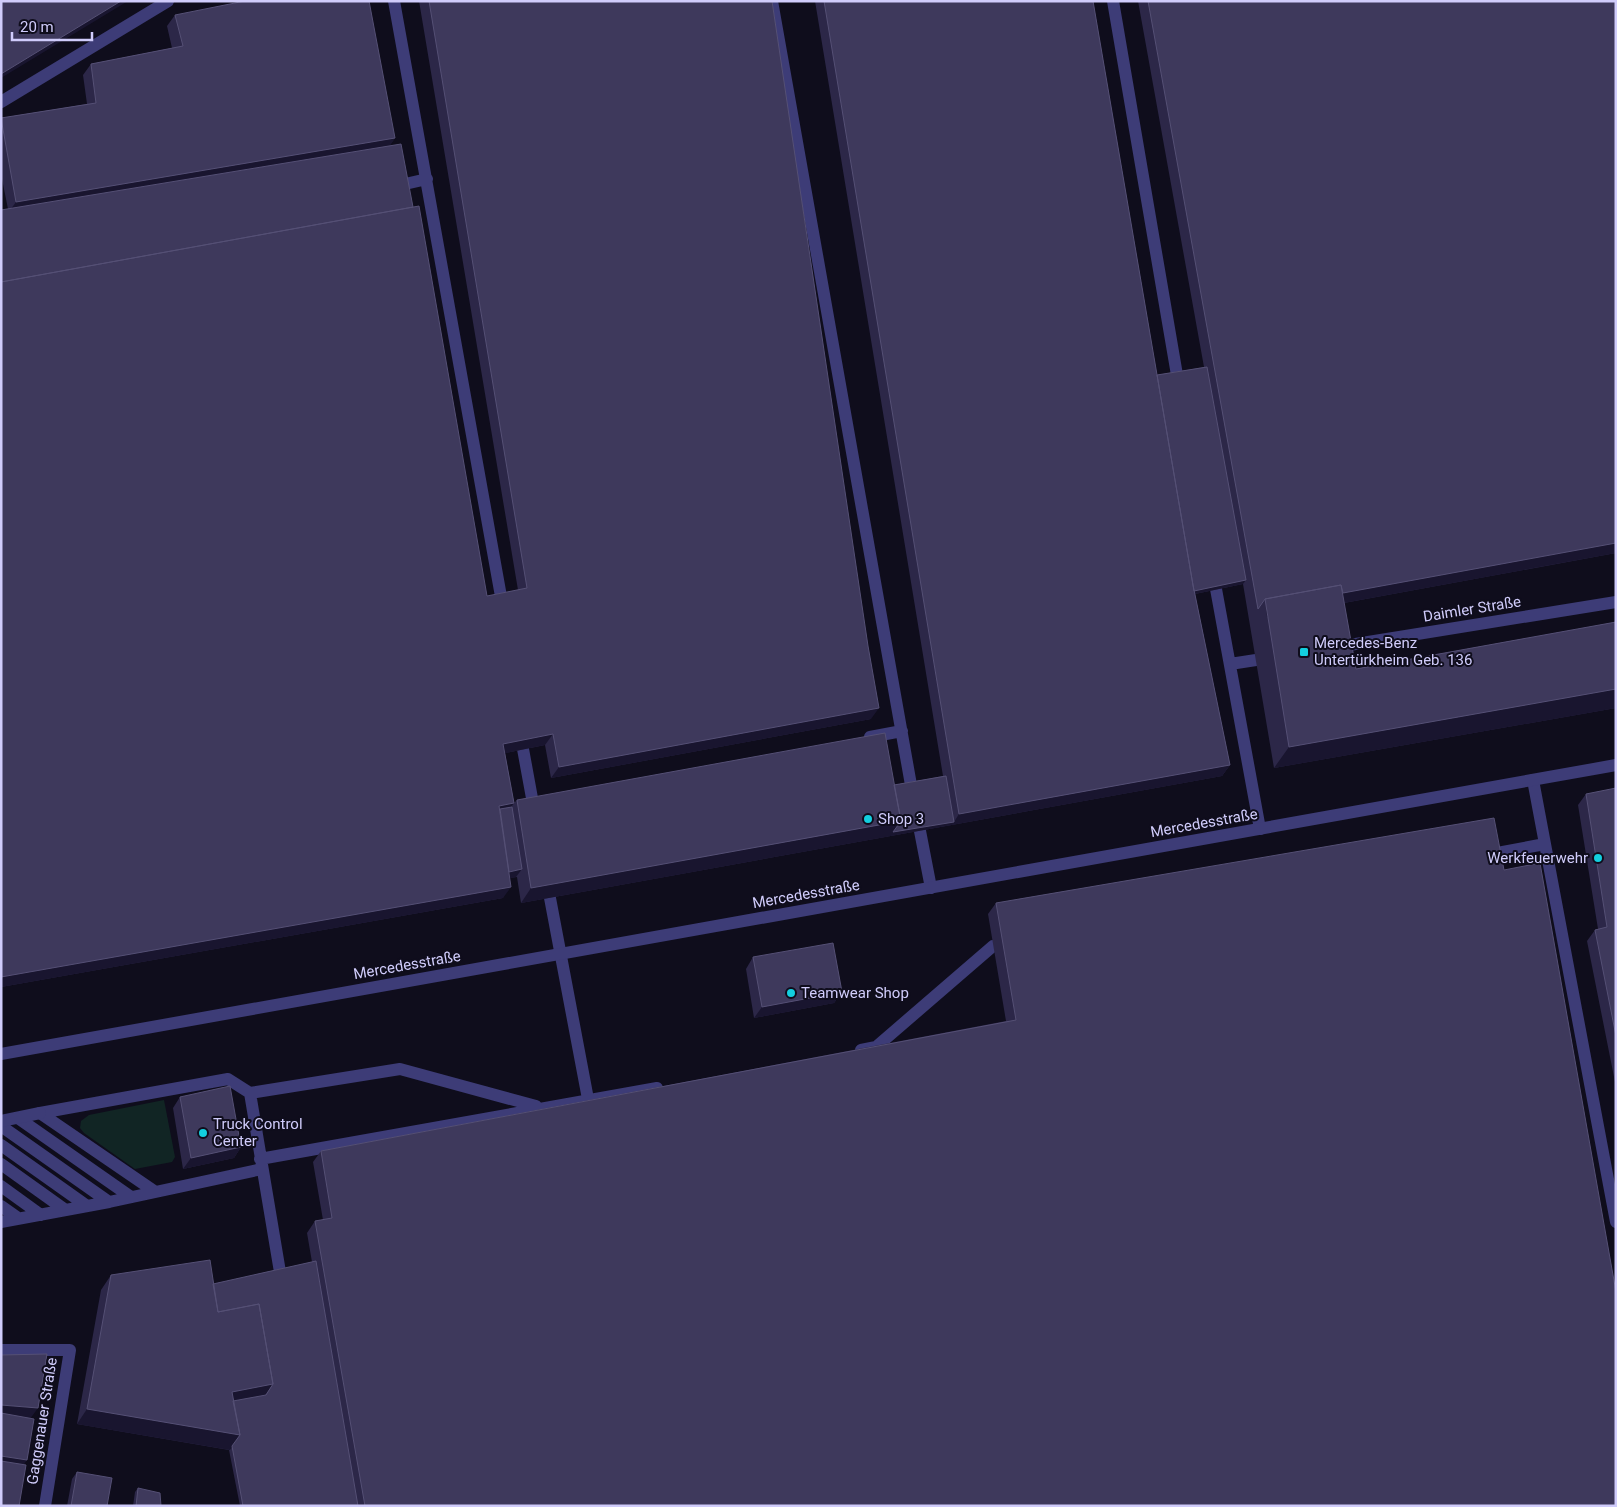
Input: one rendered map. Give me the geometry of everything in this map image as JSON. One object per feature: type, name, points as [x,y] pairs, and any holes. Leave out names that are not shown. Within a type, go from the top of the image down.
[{"type":"street","points":[[1,102],[168,1]]},
{"type":"street","points":[[394,1],[502,602]]},
{"type":"street","points":[[772,1],[911,785]]},
{"type":"street","points":[[1113,1],[1177,375]]},
{"type":"street","points":[[405,184],[427,180]]},
{"type":"street","points":[[1216,589],[1260,829]]},
{"type":"street","name":"Daimler Straße","points":[[1334,648],[1616,602]]},
{"type":"street","points":[[1230,664],[1256,660]]},
{"type":"street","points":[[853,740],[902,731]]},
{"type":"street","points":[[523,749],[536,802]]},
{"type":"street","name":"Mercedesstraße","points":[[1,1054],[1616,766]]},
{"type":"street","points":[[1533,780],[1616,1222]]},
{"type":"street","points":[[920,831],[931,888]]},
{"type":"street","points":[[1492,854],[1546,844]]},
{"type":"street","points":[[550,898],[588,1099]]},
{"type":"street","points":[[848,1052],[876,1047],[993,946]]},
{"type":"street","points":[[1,1121],[228,1079],[250,1093],[400,1069],[541,1107]]},
{"type":"street","points":[[1,1222],[154,1192],[230,1175],[261,1164],[541,1107],[668,1086]]},
{"type":"street","points":[[250,1093],[280,1272]]},
{"type":"street","points":[[40,1113],[154,1192]]},
{"type":"street","points":[[18,1118],[131,1197]]},
{"type":"street","points":[[1,1126],[109,1202]]},
{"type":"street","points":[[1,1145],[87,1206]]},
{"type":"street","points":[[1,1164],[64,1210]]},
{"type":"street","points":[[1,1186],[41,1214]]},
{"type":"street","points":[[1,1206],[18,1218]]},
{"type":"street","name":"Gaggenauer Straße","points":[[1,1350],[70,1350],[45,1506]]},
{"type":"green space","points":[[164,1100],[175,1157],[172,1162],[135,1169],[84,1133],[80,1128],[81,1121],[89,1115]]},
{"type":"building","points":[[1,1],[121,1],[1,74]]},
{"type":"building","points":[[245,1],[369,1],[395,138],[16,202],[1,118],[96,103],[91,64],[183,46],[175,15]]},
{"type":"building","points":[[429,1],[772,1],[868,646],[879,708],[559,767],[553,734],[503,744],[514,803],[499,806],[511,887],[1,977],[1,282],[419,206],[487,596],[527,588]]},
{"type":"building","points":[[824,1],[1093,1],[1193,585],[1230,765],[959,814]]},
{"type":"building","points":[[1148,1],[1616,1],[1616,543],[1343,593],[1341,585],[1265,599],[1258,609]]},
{"type":"building","points":[[401,144],[413,207],[1,282],[1,210]]},
{"type":"building","points":[[1207,367],[1246,580],[1194,591],[1157,375]]},
{"type":"building","points":[[1341,585],[1356,669],[1616,622],[1616,689],[1289,747],[1265,599]]},
{"type":"building","points":[[885,733],[901,821],[531,888],[517,800]]},
{"type":"building","points":[[946,776],[954,822],[893,832],[901,821],[894,785]]},
{"type":"building","points":[[1616,788],[1616,1036],[1595,930],[1607,927],[1586,794]]},
{"type":"building","points":[[512,807],[522,869],[509,872],[500,809]]},
{"type":"building","points":[[1494,818],[1504,870],[1540,863],[1616,1292],[1616,1506],[365,1506],[315,1221],[332,1218],[321,1151],[1016,1020],[996,903]]},
{"type":"building","name":"Teamwear Shop","points":[[833,943],[842,992],[762,1007],[753,957]]},
{"type":"building","name":"Truck Control Center","points":[[230,1086],[241,1147],[191,1158],[180,1097]]},
{"type":"building","points":[[210,1260],[218,1312],[259,1304],[273,1384],[232,1392],[240,1435],[87,1409],[111,1275]]},
{"type":"building","points":[[316,1261],[358,1506],[243,1506],[232,1446],[240,1435],[233,1401],[266,1395],[273,1384],[259,1304],[218,1312],[213,1284]]},
{"type":"building","points":[[47,1354],[38,1408],[1,1405],[1,1355]]},
{"type":"building","points":[[1,1413],[34,1419],[27,1460],[1,1456]]},
{"type":"building","points":[[1,1461],[26,1465],[19,1506],[1,1506]]},
{"type":"building","points":[[77,1472],[112,1478],[107,1506],[71,1506]]},
{"type":"building","points":[[138,1488],[160,1493],[161,1506],[136,1506]]},
{"type":"place","name":"Mercedes-Benz Untertürkheim Geb. 136","points":[[1304,652]]},
{"type":"place","name":"Shop 3","points":[[868,819]]},
{"type":"place","name":"Werkfeuerwehr","points":[[1598,858]]},
{"type":"place","name":"Teamwear Shop","points":[[791,993]]},
{"type":"place","name":"Truck Control Center","points":[[203,1133]]}]
